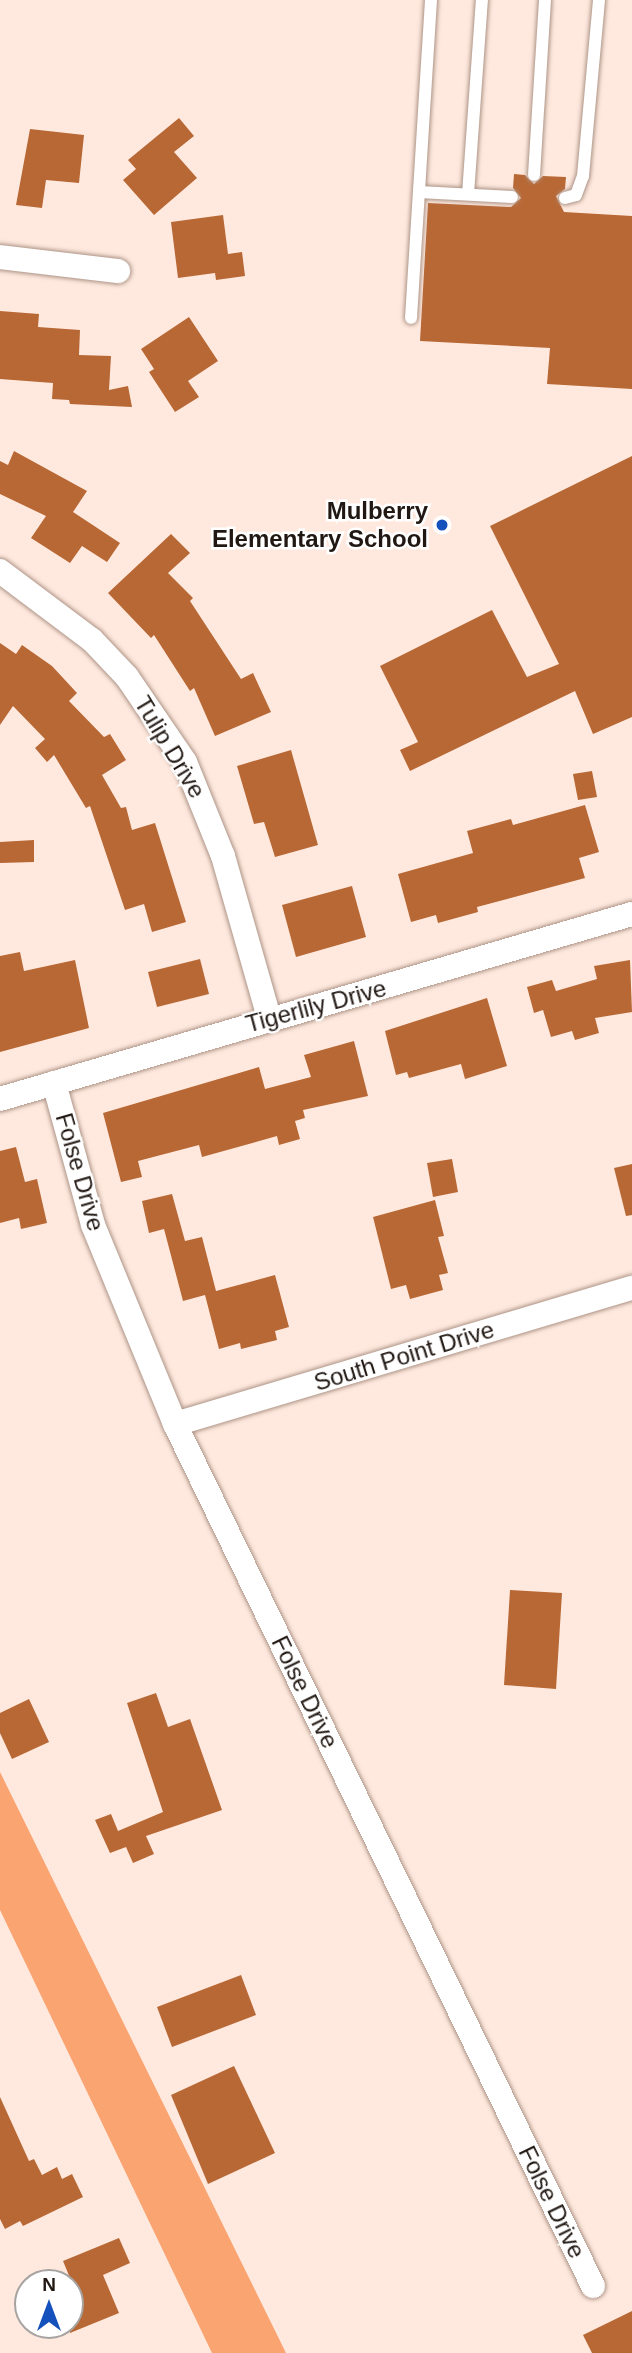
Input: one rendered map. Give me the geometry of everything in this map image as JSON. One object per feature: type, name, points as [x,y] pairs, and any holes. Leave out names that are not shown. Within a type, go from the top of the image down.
[{"type":"street","points":[[0,257],[118,271]]},
{"type":"street","name":"Tulip Drive","points":[[0,571],[92,640],[127,677],[185,762],[223,856],[269,1018]]},
{"type":"street","name":"Tigerlily Drive","points":[[0,1099],[269,1018],[632,914]]},
{"type":"street","name":"Folse Drive","points":[[54,1083],[93,1226],[175,1424],[593,2286]]},
{"type":"street","name":"South Point Drive","points":[[175,1424],[632,1288]]},
{"type":"lane","points":[[411,318],[432,0]]},
{"type":"lane","points":[[468,194],[482,0]]},
{"type":"lane","points":[[534,175],[545,0]]},
{"type":"lane","points":[[565,198],[576,195],[583,176],[599,0]]},
{"type":"lane","points":[[419,192],[512,197]]},
{"type":"shaded area","points":[[0,1772],[286,2353],[212,2353],[0,1910]]},
{"type":"building","points":[[179,118],[194,136],[174,152],[197,178],[154,215],[123,180],[136,169],[128,160]]},
{"type":"building","points":[[30,129],[84,135],[79,183],[46,180],[42,208],[16,205]]},
{"type":"building","points":[[514,174],[525,175],[534,184],[543,176],[566,177],[565,189],[556,196],[564,212],[632,216],[632,389],[547,384],[550,348],[420,341],[428,203],[511,207],[521,198],[513,188]]},
{"type":"building","points":[[223,215],[228,254],[242,252],[245,276],[216,280],[215,273],[178,278],[171,222]]},
{"type":"building","points":[[0,311],[39,314],[38,327],[80,330],[79,355],[111,356],[109,390],[128,386],[132,407],[70,404],[69,400],[52,399],[53,383],[0,379]]},
{"type":"building","points":[[189,317],[218,361],[188,381],[199,397],[175,412],[149,372],[154,369],[141,349]]},
{"type":"building","points":[[14,451],[87,491],[73,512],[120,543],[107,562],[82,546],[70,563],[31,538],[46,516],[0,494],[0,461],[8,465]]},
{"type":"building","points":[[632,456],[632,717],[593,734],[575,691],[410,771],[400,750],[418,742],[380,666],[492,610],[527,677],[559,664],[490,526]]},
{"type":"building","points":[[171,534],[190,553],[168,573],[193,598],[190,601],[241,679],[253,673],[271,712],[215,736],[194,688],[190,691],[154,635],[151,638],[108,593]]},
{"type":"building","points":[[0,643],[16,654],[22,645],[52,666],[77,693],[69,701],[104,737],[110,734],[126,760],[102,775],[121,808],[126,807],[132,830],[155,823],[186,922],[152,932],[144,904],[125,910],[90,806],[86,808],[54,755],[47,762],[35,748],[45,739],[13,706],[0,725]]},
{"type":"building","points":[[291,750],[318,845],[275,857],[264,822],[254,824],[237,766]]},
{"type":"building","points":[[592,771],[597,797],[578,800],[573,774]]},
{"type":"building","points":[[585,805],[599,852],[579,858],[585,878],[477,907],[478,912],[438,923],[436,915],[411,922],[398,874],[473,853],[467,831],[511,819],[513,825]]},
{"type":"building","points":[[34,840],[34,862],[0,863],[0,842]]},
{"type":"building","points":[[352,886],[366,937],[296,957],[282,905]]},
{"type":"building","points":[[20,952],[24,971],[75,960],[89,1028],[0,1052],[0,956]]},
{"type":"building","points":[[200,959],[209,994],[157,1007],[148,972]]},
{"type":"building","points":[[630,960],[632,1012],[595,1018],[599,1033],[575,1040],[572,1031],[551,1037],[543,1010],[534,1013],[527,987],[552,980],[556,991],[597,979],[594,966]]},
{"type":"building","points":[[487,998],[507,1066],[465,1079],[461,1064],[409,1078],[407,1072],[396,1075],[385,1031]]},
{"type":"building","points":[[354,1041],[368,1096],[303,1110],[305,1118],[295,1121],[300,1139],[279,1145],[277,1136],[202,1157],[199,1145],[138,1161],[142,1177],[121,1182],[103,1113],[259,1067],[265,1089],[311,1077],[304,1055]]},
{"type":"building","points":[[16,1147],[25,1182],[37,1179],[47,1223],[21,1229],[19,1218],[0,1223],[0,1151]]},
{"type":"building","points":[[452,1159],[458,1192],[433,1197],[427,1163]]},
{"type":"building","points":[[632,1164],[632,1215],[626,1216],[614,1168]]},
{"type":"building","points":[[172,1194],[185,1241],[202,1237],[216,1291],[275,1275],[289,1327],[275,1331],[277,1340],[241,1349],[240,1343],[219,1349],[205,1295],[183,1301],[164,1229],[149,1233],[142,1201]]},
{"type":"building","points":[[435,1200],[444,1236],[438,1237],[448,1273],[439,1275],[443,1290],[410,1299],[406,1285],[391,1289],[373,1217]]},
{"type":"building","points":[[510,1590],[562,1593],[556,1689],[504,1685]]},
{"type":"building","points":[[156,1693],[168,1727],[190,1719],[222,1810],[146,1836],[154,1854],[133,1863],[126,1847],[110,1853],[95,1820],[111,1814],[118,1831],[163,1812],[127,1703]]},
{"type":"building","points":[[29,1699],[49,1742],[12,1759],[0,1733],[0,1713]]},
{"type":"building","points":[[241,1975],[256,2015],[172,2047],[157,2007]]},
{"type":"building","points":[[234,2066],[275,2153],[208,2184],[171,2095]]},
{"type":"building","points":[[0,2097],[29,2161],[34,2159],[42,2175],[57,2167],[62,2179],[72,2174],[83,2197],[23,2226],[20,2221],[5,2229],[0,2219]]},
{"type":"building","points":[[119,2238],[130,2263],[103,2275],[119,2313],[84,2327],[84,2269],[66,2269],[63,2261]]},
{"type":"building","points":[[632,2311],[632,2353],[592,2353],[583,2335]]},
{"type":"place","name":"Mulberry Elementary School","points":[[442,525]]}]
